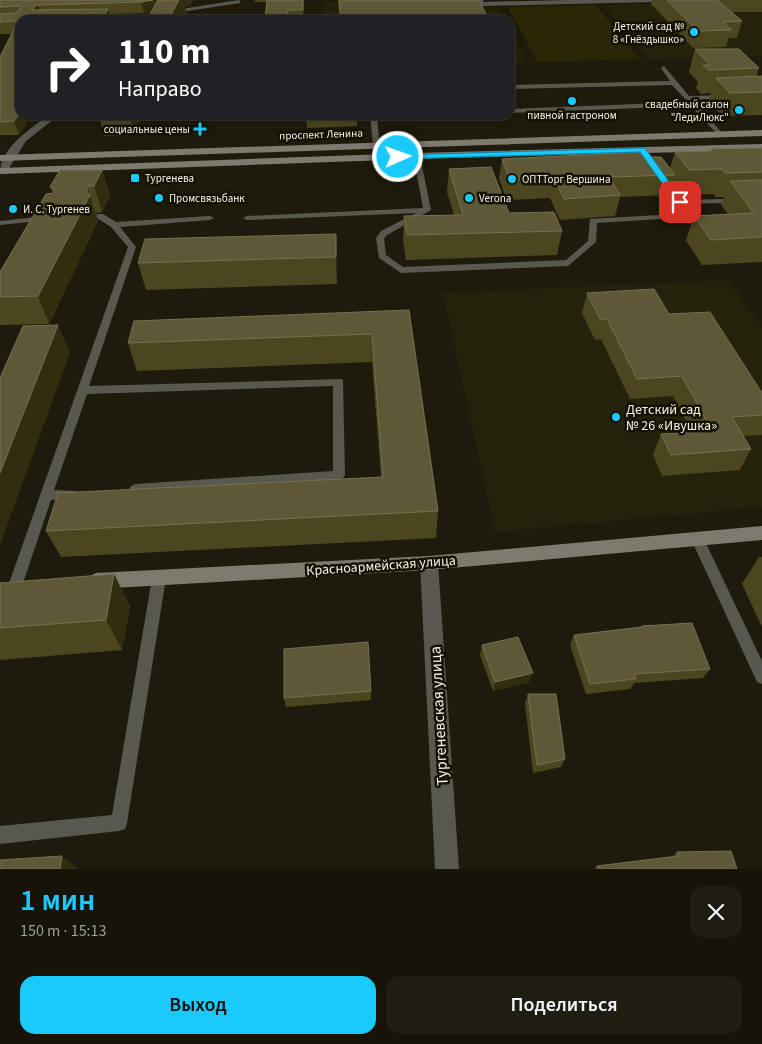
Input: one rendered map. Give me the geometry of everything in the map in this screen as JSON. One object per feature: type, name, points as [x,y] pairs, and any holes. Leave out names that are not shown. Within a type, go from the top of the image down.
[{"type":"main road","name":"проспект Ленина","points":[[5,158],[377,144],[762,133]]},
{"type":"main road","name":"проспект Ленина","points":[[1,172],[416,156],[645,154],[762,147]]},
{"type":"main road","name":"Красноармейская улица","points":[[82,582],[430,563],[762,533]]},
{"type":"main road","points":[[8,586],[34,585]]},
{"type":"street","points":[[481,2],[655,0]]},
{"type":"street","points":[[1,172],[5,158],[22,139],[48,120]]},
{"type":"street","name":"Тургеневская улица","points":[[430,563],[447,869]]},
{"type":"lane","points":[[163,15],[194,12],[239,2]]},
{"type":"lane","points":[[664,68],[674,83],[720,134]]},
{"type":"lane","points":[[515,88],[674,83]]},
{"type":"lane","points":[[687,98],[734,96]]},
{"type":"lane","points":[[515,111],[693,104]]},
{"type":"lane","points":[[374,120],[377,144]]},
{"type":"lane","points":[[416,156],[427,210]]},
{"type":"lane","points":[[658,172],[680,202]]},
{"type":"lane","points":[[427,210],[384,233],[380,238],[382,256],[401,270],[568,263],[592,242],[593,222],[661,217],[680,202],[762,200]]},
{"type":"lane","points":[[247,218],[427,210]]},
{"type":"lane","points":[[0,223],[58,216]]},
{"type":"lane","points":[[8,586],[46,495],[82,390],[133,258],[132,247],[114,225],[100,216]]},
{"type":"lane","points":[[114,225],[210,218]]},
{"type":"lane","points":[[82,390],[338,382],[339,476],[124,490]]},
{"type":"lane","points":[[46,495],[85,493]]},
{"type":"lane","points":[[697,539],[762,677]]},
{"type":"lane","points":[[0,835],[119,823],[159,578]]},
{"type":"shaded area","points":[[422,0],[469,8],[499,7],[503,15],[322,15],[322,2]]},
{"type":"shaded area","name":"Детский сад № 8 «Гнёздышко»","points":[[754,1],[762,8],[762,56],[648,59],[603,5]]},
{"type":"shaded area","points":[[596,5],[640,59],[538,62],[515,21],[515,15],[512,15],[507,7]]},
{"type":"shaded area","points":[[515,38],[528,63],[515,63]]},
{"type":"shaded area","name":"Детский сад № 26 «Ивушка»","points":[[729,280],[762,328],[762,507],[495,532],[443,293]]},
{"type":"building","points":[[0,0],[153,0],[38,5],[33,10],[108,9],[105,15],[15,15],[15,21],[0,22],[0,14],[16,13],[21,7],[0,7]]},
{"type":"building","points":[[158,0],[179,0],[171,15],[150,15]]},
{"type":"building","points":[[267,0],[303,0],[303,10],[288,10],[288,15],[266,15]]},
{"type":"building","points":[[339,0],[479,0],[486,15],[340,15]]},
{"type":"building","points":[[667,0],[717,0],[742,21],[723,22],[732,30],[698,31]]},
{"type":"building","points":[[15,27],[14,121],[0,122],[0,57]]},
{"type":"building","points":[[695,49],[739,49],[759,68],[709,70],[703,65],[710,65]]},
{"type":"building","points":[[762,76],[762,92],[730,93],[716,78]]},
{"type":"building","points":[[762,148],[762,172],[725,173],[722,169],[689,170],[675,152],[712,151],[711,149]]},
{"type":"building","points":[[644,152],[648,157],[661,157],[675,175],[609,177],[620,195],[564,199],[554,178],[510,180],[502,159]]},
{"type":"building","points":[[491,167],[509,213],[554,212],[562,231],[407,235],[404,216],[463,215],[449,169]]},
{"type":"building","points":[[60,170],[102,170],[94,186],[87,186],[87,192],[90,195],[38,296],[0,297],[0,272],[46,194],[53,193],[55,189],[50,187]]},
{"type":"building","points":[[762,180],[762,237],[711,240],[694,216],[754,213],[730,181]]},
{"type":"building","points":[[336,234],[336,257],[138,263],[145,239]]},
{"type":"building","points":[[654,289],[669,314],[710,312],[762,393],[762,415],[732,417],[751,449],[671,455],[661,434],[712,431],[682,376],[637,379],[607,319],[600,319],[587,293]]},
{"type":"building","points":[[409,310],[438,511],[46,531],[58,493],[383,477],[372,334],[128,343],[134,321]]},
{"type":"building","points":[[58,325],[0,473],[0,378],[23,326]]},
{"type":"building","points":[[114,574],[106,620],[0,628],[0,583]]},
{"type":"building","points":[[692,623],[710,669],[634,674],[636,679],[590,684],[574,635],[642,626]]},
{"type":"building","points":[[518,637],[533,673],[495,682],[482,645]]},
{"type":"building","points":[[368,642],[371,691],[284,698],[284,649]]},
{"type":"building","points":[[528,694],[556,694],[565,759],[537,765]]},
{"type":"building","points":[[731,851],[737,869],[598,869],[597,866],[678,856],[677,852]]},
{"type":"building","points":[[62,856],[60,869],[0,869],[0,860]]},
{"type":"place","name":"Детский сад № 8 «Гнёздышко»","points":[[694,32]]},
{"type":"place","name":"пивной гастроном","points":[[572,101]]},
{"type":"place","name":"свадебный салон \"ЛедиЛюкс\"","points":[[739,110]]},
{"type":"place","name":"социальные цены","points":[[200,129]]},
{"type":"place","name":"Тургенева","points":[[135,178]]},
{"type":"place","name":"ОПТТорг Вершина","points":[[512,179]]},
{"type":"place","name":"Промсвязьбанк","points":[[159,198]]},
{"type":"place","name":"Verona","points":[[469,198]]},
{"type":"place","name":"И. С. Тургенев","points":[[13,209]]},
{"type":"place","name":"Детский сад № 26 «Ивушка»","points":[[616,417]]},
{"type":"route","points":[[398,157],[642,150],[680,202]]}]
